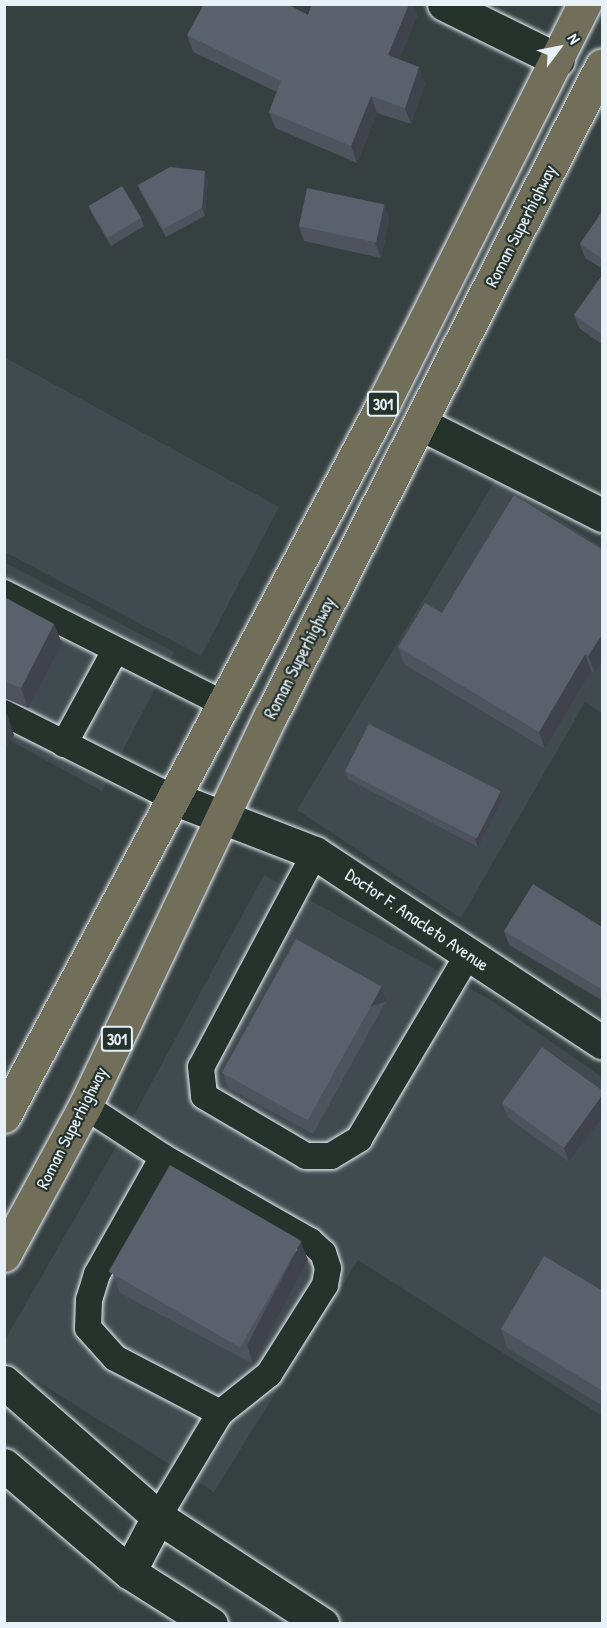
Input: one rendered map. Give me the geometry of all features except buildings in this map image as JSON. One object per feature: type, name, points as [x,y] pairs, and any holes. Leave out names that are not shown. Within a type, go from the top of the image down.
[{"type":"main road","name":"301","points":[[4,1116],[383,404],[585,4]]},
{"type":"main road","name":"Roman Superhighway","points":[[4,1255],[85,1106],[221,818],[603,65]]},
{"type":"street","points":[[444,4],[558,60]]},
{"type":"street","points":[[421,424],[603,515]]},
{"type":"street","name":"Doctor F. Anacleto Avenue","points":[[172,798],[315,853],[603,1042]]},
{"type":"street","points":[[4,1382],[158,1516],[322,1623]]},
{"type":"street","points":[[4,1465],[129,1572],[211,1623]]},
{"type":"street","points":[[129,1572],[158,1516]]},
{"type":"lane","points":[[4,593],[222,703]]},
{"type":"lane","points":[[64,744],[115,651]]},
{"type":"lane","points":[[4,713],[172,798]]},
{"type":"lane","points":[[315,853],[201,1067],[204,1096],[306,1156],[331,1156],[358,1139],[468,955]]},
{"type":"lane","points":[[85,1106],[163,1157],[310,1241],[323,1253],[328,1268],[325,1285],[269,1374],[220,1413],[158,1516]]},
{"type":"lane","points":[[163,1157],[97,1274],[89,1300],[88,1328],[115,1358],[220,1413]]},
{"type":"shaded area","points":[[4,357],[279,507],[201,656],[5,552]]},
{"type":"shaded area","points":[[496,479],[602,547],[602,713],[585,702],[461,918],[297,810]]},
{"type":"shaded area","points":[[4,562],[174,652],[102,791],[5,738]]},
{"type":"shaded area","points":[[264,875],[491,1000],[602,1077],[602,1416],[358,1260],[214,1492],[5,1361],[5,1340],[133,1117]]}]
